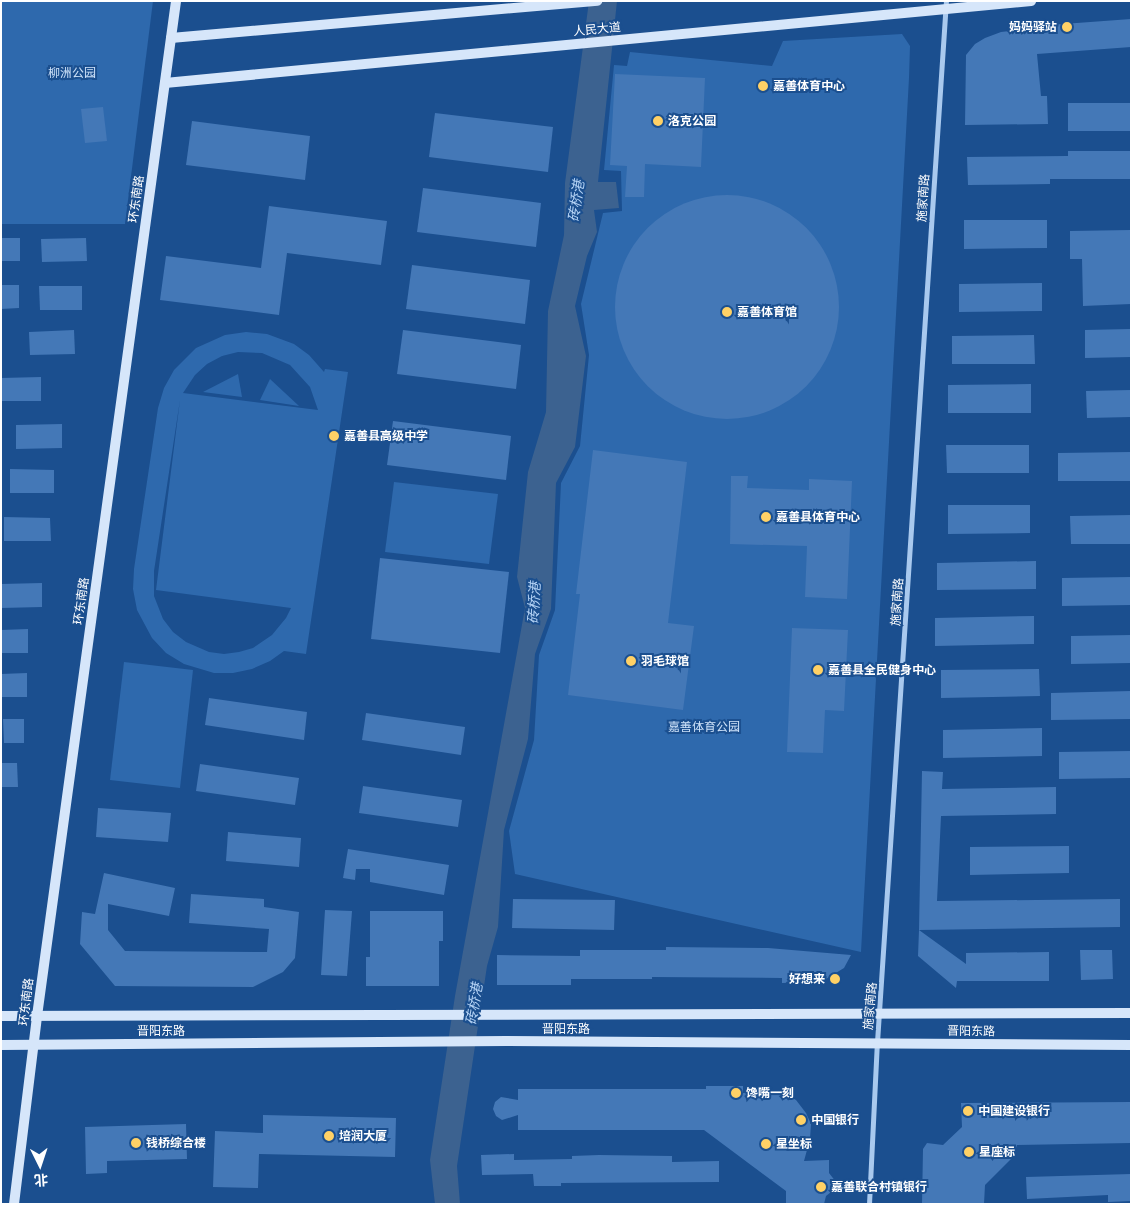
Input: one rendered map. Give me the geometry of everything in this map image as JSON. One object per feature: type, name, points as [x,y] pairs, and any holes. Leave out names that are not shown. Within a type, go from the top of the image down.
[{"type":"main road","name":"环东南路","points":[[14,1204],[37,1016],[176,1]]},
{"type":"main road","points":[[171,38],[597,1]]},
{"type":"main road","name":"人民大道","points":[[165,83],[645,37],[945,5],[1031,1]]},
{"type":"main road","name":"晋阳东路","points":[[1,1016],[1131,1013]]},
{"type":"main road","name":"晋阳东路","points":[[1,1045],[506,1041],[1131,1045]]},
{"type":"street","name":"施家南路","points":[[868,1204],[945,5]]},
{"type":"green space","name":"柳洲公园","points":[[1,1],[153,1],[125,224],[1,224]]},
{"type":"green space","name":"嘉善体育公园","points":[[902,34],[910,46],[909,78],[861,952],[515,874],[509,831],[534,740],[539,655],[555,610],[561,483],[580,446],[589,355],[581,304],[603,213],[622,211],[621,171],[604,170],[614,65],[627,66],[630,52],[772,66],[783,41]]},
{"type":"green space","points":[[246,332],[267,334],[294,344],[309,355],[324,372],[325,369],[348,372],[306,654],[284,651],[270,661],[252,669],[233,673],[214,673],[184,664],[166,653],[152,638],[137,610],[133,589],[134,569],[158,408],[164,388],[174,370],[196,348],[225,335]],"holes":[[[238,352],[262,353],[290,365],[310,387],[318,410],[183,393],[195,375],[207,364],[222,356]],[[180,400],[156,590],[291,608],[286,618],[272,635],[253,648],[239,652],[224,654],[209,652],[186,642],[173,632],[163,619],[154,596],[154,571]]]},
{"type":"green space","points":[[238,374],[242,397],[203,392]]},
{"type":"green space","points":[[270,379],[299,406],[260,400]]},
{"type":"green space","points":[[394,482],[498,494],[489,564],[385,552]]},
{"type":"green space","points":[[124,662],[193,670],[180,788],[110,780]]},
{"type":"water","name":"砖桥港","points":[[589,1],[617,1],[598,182],[616,182],[619,208],[594,210],[597,232],[587,256],[575,306],[586,356],[575,447],[556,483],[551,609],[535,654],[528,739],[504,830],[498,927],[487,966],[457,1166],[460,1204],[435,1204],[430,1160],[455,996],[525,608],[517,577],[528,472],[546,412],[548,311],[564,235],[565,183]]},
{"type":"building","points":[[1131,19],[1131,47],[1037,54],[1041,96],[1047,96],[1048,124],[965,125],[966,55],[975,44],[1001,32],[1036,28],[1036,26]]},
{"type":"building","name":"洛克公园","points":[[615,74],[705,78],[701,167],[645,164],[644,197],[625,197],[627,166],[610,165]]},
{"type":"building","points":[[1068,103],[1131,103],[1131,131],[1068,131]]},
{"type":"building","points":[[103,107],[107,141],[85,143],[81,109]]},
{"type":"building","points":[[435,113],[553,127],[548,172],[429,157]]},
{"type":"building","points":[[192,121],[310,136],[305,180],[186,165]]},
{"type":"building","points":[[1068,151],[1131,151],[1131,179],[1050,179],[1050,184],[968,185],[967,157],[1068,156]]},
{"type":"building","points":[[423,188],[541,203],[536,247],[417,232]]},
{"type":"building","name":"嘉善体育馆","points":[[727,195],[759,200],[770,204],[789,214],[806,228],[820,245],[830,264],[834,275],[839,307],[834,339],[830,350],[820,369],[806,386],[789,400],[770,410],[759,414],[727,419],[695,414],[684,410],[665,400],[648,386],[634,369],[624,350],[620,339],[615,307],[620,275],[624,264],[634,245],[648,228],[665,214],[684,204],[695,200]]},
{"type":"building","points":[[269,206],[387,221],[381,265],[287,253],[279,315],[160,300],[166,256],[261,268]]},
{"type":"building","points":[[964,220],[1047,220],[1047,248],[964,249]]},
{"type":"building","points":[[1131,230],[1131,304],[1083,306],[1082,259],[1070,259],[1070,231]]},
{"type":"building","points":[[1,238],[20,238],[20,261],[1,261]]},
{"type":"building","points":[[86,238],[87,261],[42,262],[41,239]]},
{"type":"building","points":[[412,265],[530,280],[525,324],[406,309]]},
{"type":"building","points":[[1042,283],[1042,311],[959,312],[959,284]]},
{"type":"building","points":[[1,285],[19,285],[19,308],[1,309]]},
{"type":"building","points":[[39,286],[82,286],[82,310],[40,310]]},
{"type":"building","points":[[1131,329],[1131,357],[1085,358],[1085,330]]},
{"type":"building","points":[[74,330],[75,354],[30,355],[29,332]]},
{"type":"building","points":[[403,330],[521,345],[516,389],[397,374]]},
{"type":"building","points":[[1034,335],[1035,364],[952,364],[952,336]]},
{"type":"building","points":[[41,377],[41,401],[1,401],[1,378]]},
{"type":"building","points":[[1031,384],[1031,413],[948,413],[948,385]]},
{"type":"building","points":[[1131,390],[1131,417],[1087,418],[1086,391]]},
{"type":"building","points":[[393,421],[511,436],[506,480],[387,465]]},
{"type":"building","points":[[62,424],[62,448],[16,449],[16,425]]},
{"type":"building","points":[[946,445],[1029,445],[1029,473],[947,473]]},
{"type":"building","points":[[593,450],[687,462],[668,623],[694,626],[683,710],[568,695],[580,594],[576,594]]},
{"type":"building","points":[[1131,452],[1131,481],[1058,481],[1058,453]]},
{"type":"building","points":[[10,469],[54,470],[54,493],[10,493]]},
{"type":"building","points":[[731,476],[748,476],[747,488],[809,490],[809,479],[852,481],[847,599],[805,597],[807,546],[730,544]]},
{"type":"building","points":[[948,505],[1030,505],[1030,533],[948,534]]},
{"type":"building","points":[[1131,515],[1131,544],[1071,544],[1070,516]]},
{"type":"building","points":[[4,517],[50,518],[51,541],[4,541]]},
{"type":"building","points":[[380,558],[509,572],[500,653],[371,639]]},
{"type":"building","points":[[1036,561],[1036,589],[937,590],[937,563]]},
{"type":"building","points":[[1131,577],[1131,605],[1062,606],[1062,578]]},
{"type":"building","points":[[42,583],[42,607],[1,608],[1,584]]},
{"type":"building","points":[[1034,616],[1034,644],[935,646],[935,618]]},
{"type":"building","name":"嘉善县全民健身中心","points":[[792,628],[848,630],[844,711],[825,710],[823,753],[787,752]]},
{"type":"building","points":[[28,629],[28,653],[1,653],[1,630]]},
{"type":"building","points":[[1131,635],[1131,663],[1071,664],[1071,636]]},
{"type":"building","points":[[1039,669],[1040,696],[941,698],[941,670]]},
{"type":"building","points":[[27,673],[27,697],[1,697],[1,674]]},
{"type":"building","points":[[1131,691],[1131,719],[1051,720],[1051,693]]},
{"type":"building","points":[[209,698],[307,712],[304,740],[205,725]]},
{"type":"building","points":[[366,713],[465,727],[461,755],[362,740]]},
{"type":"building","points":[[3,719],[24,719],[24,743],[4,743]]},
{"type":"building","points":[[1042,728],[1042,756],[943,758],[943,730]]},
{"type":"building","points":[[1131,751],[1131,778],[1059,779],[1059,752]]},
{"type":"building","points":[[1,763],[17,763],[18,787],[1,787]]},
{"type":"building","points":[[200,764],[299,778],[295,805],[196,791]]},
{"type":"building","points":[[922,771],[943,772],[942,789],[1056,787],[1056,814],[941,816],[937,901],[1120,899],[1120,927],[919,930]]},
{"type":"building","points":[[363,786],[462,800],[458,827],[359,813]]},
{"type":"building","points":[[98,808],[171,813],[168,842],[96,837]]},
{"type":"building","points":[[228,832],[301,838],[299,867],[226,861]]},
{"type":"building","points":[[1069,846],[1069,873],[970,875],[970,847]]},
{"type":"building","points":[[348,849],[449,865],[444,895],[370,882],[370,869],[356,869],[355,880],[343,878]]},
{"type":"building","points":[[104,873],[175,888],[169,916],[108,904],[108,930],[125,951],[267,952],[269,929],[189,923],[191,894],[264,899],[264,907],[299,912],[295,958],[283,972],[253,987],[115,986],[80,944],[82,912],[95,914]]},
{"type":"building","points":[[513,899],[615,900],[614,930],[512,928]]},
{"type":"building","points":[[325,910],[352,911],[347,976],[321,975]]},
{"type":"building","points":[[370,911],[443,911],[443,941],[439,941],[439,986],[366,986],[366,957],[370,957]]},
{"type":"building","points":[[919,930],[966,964],[966,953],[1049,952],[1049,981],[957,981],[956,988],[918,956]]},
{"type":"building","points":[[666,947],[768,948],[851,955],[844,968],[821,982],[782,983],[782,978],[652,977],[652,979],[571,979],[571,985],[497,985],[497,955],[580,956],[580,950],[666,950]]},
{"type":"building","points":[[1080,950],[1112,950],[1113,979],[1081,980]]},
{"type":"building","points":[[706,1086],[743,1086],[743,1093],[777,1090],[796,1100],[806,1113],[811,1124],[810,1139],[804,1161],[829,1160],[829,1173],[836,1182],[836,1188],[826,1196],[824,1204],[786,1204],[786,1191],[704,1130],[518,1130],[518,1115],[502,1120],[496,1116],[493,1109],[495,1102],[501,1097],[518,1100],[518,1089],[706,1089]]},
{"type":"building","name":"星座标","points":[[1131,1102],[1131,1143],[1017,1145],[1013,1157],[985,1185],[984,1204],[922,1204],[923,1149],[927,1143],[943,1145],[962,1127],[961,1103]]},
{"type":"building","name":"培润大厦","points":[[263,1115],[396,1118],[395,1157],[259,1154],[258,1188],[213,1187],[215,1131],[263,1133]]},
{"type":"building","name":"钱桥综合楼","points":[[186,1124],[187,1159],[107,1161],[107,1173],[86,1174],[85,1127]]},
{"type":"building","points":[[514,1154],[514,1160],[572,1159],[572,1156],[599,1155],[672,1156],[672,1162],[719,1161],[719,1182],[561,1183],[561,1186],[534,1186],[533,1174],[482,1175],[481,1155]]},
{"type":"building","points":[[1131,1174],[1131,1201],[1108,1202],[1108,1195],[1027,1199],[1026,1177]]},
{"type":"place","name":"妈妈驿站","points":[[1067,27]]},
{"type":"place","name":"嘉善体育中心","points":[[763,86]]},
{"type":"place","name":"洛克公园","points":[[658,121]]},
{"type":"place","name":"嘉善体育馆","points":[[727,312]]},
{"type":"place","name":"嘉善县高级中学","points":[[334,436]]},
{"type":"place","name":"嘉善县体育中心","points":[[766,517]]},
{"type":"place","name":"羽毛球馆","points":[[631,661]]},
{"type":"place","name":"嘉善县全民健身中心","points":[[818,670]]},
{"type":"place","name":"好想来","points":[[835,979]]},
{"type":"place","name":"馋嘴一刻","points":[[736,1093]]},
{"type":"place","name":"中国建设银行","points":[[968,1111]]},
{"type":"place","name":"中国银行","points":[[801,1120]]},
{"type":"place","name":"培润大厦","points":[[329,1136]]},
{"type":"place","name":"钱桥综合楼","points":[[136,1143]]},
{"type":"place","name":"星坐标","points":[[766,1144]]},
{"type":"place","name":"星座标","points":[[969,1152]]},
{"type":"place","name":"嘉善联合村镇银行","points":[[821,1187]]}]
